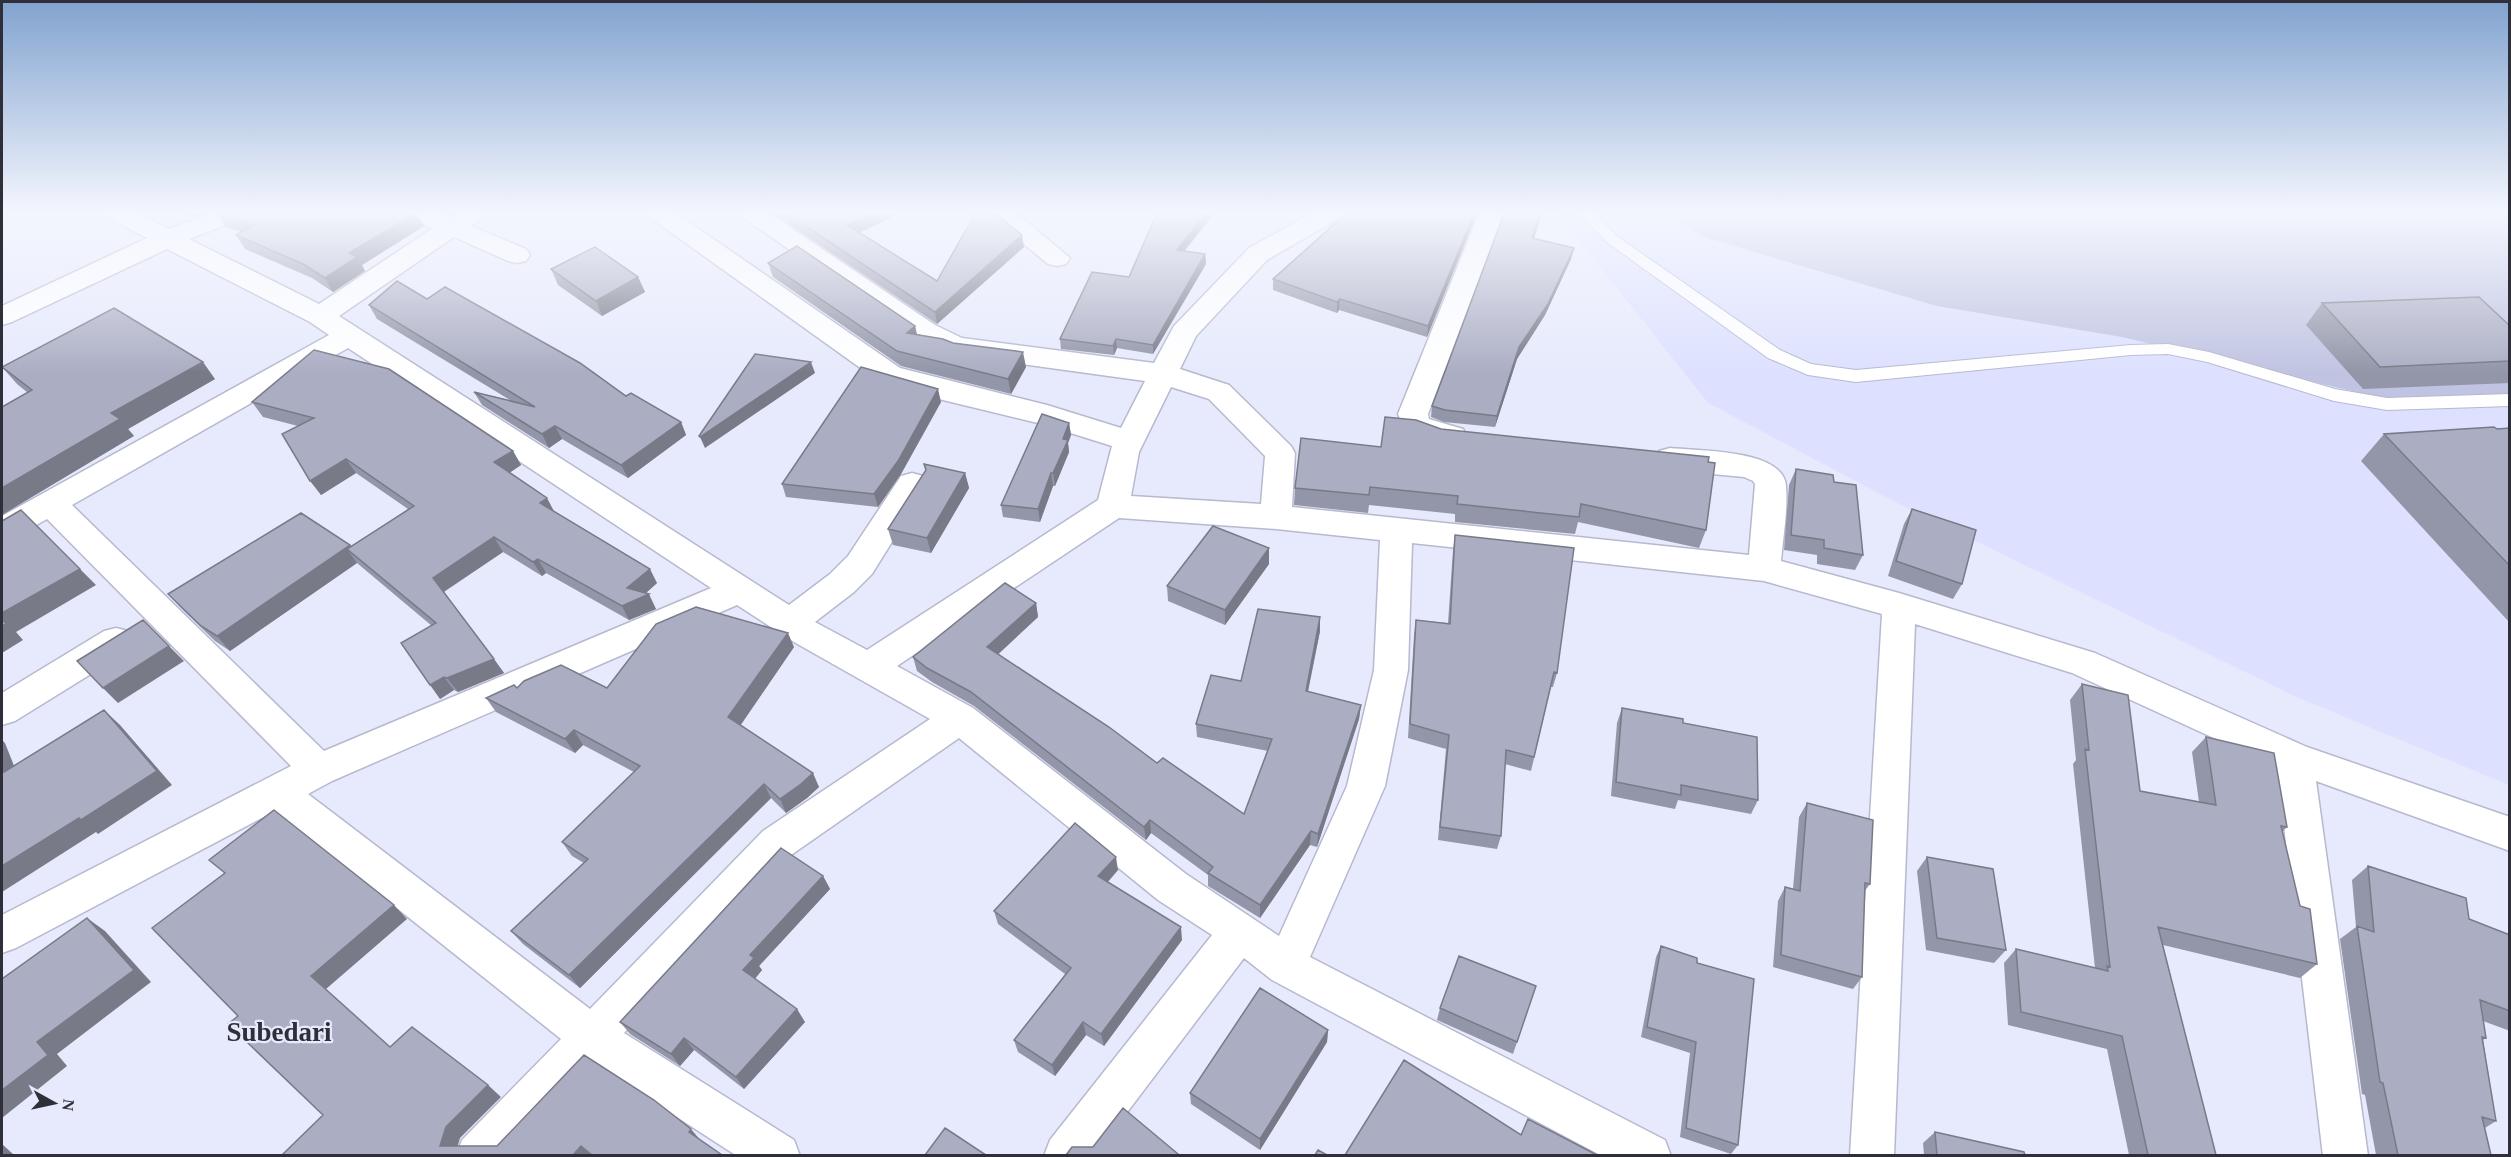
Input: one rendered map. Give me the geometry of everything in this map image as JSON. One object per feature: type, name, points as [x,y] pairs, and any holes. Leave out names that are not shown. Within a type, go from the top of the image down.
[{"type":"street","points":[[2,316],[111,265]]},
{"type":"street","points":[[221,265],[320,316],[790,623],[960,718],[1173,887],[1240,931],[1287,966],[1649,1155]]},
{"type":"street","points":[[320,316],[394,265]]},
{"type":"street","points":[[734,265],[891,375],[914,383],[1047,415],[1130,441]]},
{"type":"street","points":[[828,265],[925,332],[956,346],[1163,374],[1219,392],[1280,453],[1276,517]]},
{"type":"street","points":[[1113,506],[1125,452],[1184,332],[1248,265]]},
{"type":"street","points":[[1472,265],[1413,414],[1416,425],[1439,434],[1475,438]]},
{"type":"street","points":[[2,530],[349,336]]},
{"type":"street","points":[[1641,456],[1748,467],[1764,473],[1770,484],[1764,569]]},
{"type":"street","points":[[790,623],[842,583],[860,566],[912,484]]},
{"type":"street","points":[[50,503],[319,770]]},
{"type":"street","points":[[869,667],[1113,506],[1276,517],[1764,569],[1899,606],[2083,663],[2294,758],[2510,834]]},
{"type":"street","points":[[1287,966],[1366,786],[1391,670],[1396,530]]},
{"type":"street","points":[[2,935],[319,770],[740,589]]},
{"type":"street","points":[[1872,1155],[1899,606]]},
{"type":"street","points":[[2,711],[162,613]]},
{"type":"street","points":[[478,1155],[777,843],[960,718]]},
{"type":"street","points":[[2294,758],[2346,1155]]},
{"type":"street","points":[[278,792],[592,1037],[778,1155]]},
{"type":"street","points":[[1066,1155],[1240,931]]},
{"type":"lane","points":[[1648,265],[1774,354],[1808,369],[1856,376],[2131,350],[2168,349],[2209,357],[2334,395],[2386,404],[2510,400]]},
{"type":"shaded area","points":[[1599,265],[2509,265],[2509,785],[2299,698],[1899,504],[1708,403]]},
{"type":"shaded area","points":[[1799,265],[2509,265],[2509,400],[2408,404],[2122,337],[1937,306]]},
{"type":"building","points":[[305,265],[345,265],[325,278]]},
{"type":"building","points":[[559,265],[621,265],[638,277],[596,301],[551,269]]},
{"type":"building","points":[[771,265],[825,265],[915,326],[907,333],[953,343],[1023,352],[1008,379],[897,351]]},
{"type":"building","points":[[864,265],[911,265],[937,281],[946,265],[988,265],[935,312]]},
{"type":"building","points":[[1134,265],[1199,265],[1153,345],[1116,339],[1113,346],[1060,339],[1092,272],[1129,277]]},
{"type":"building","points":[[1289,265],[1453,265],[1428,326],[1340,299],[1337,302],[1273,279]]},
{"type":"building","points":[[1485,265],[1566,265],[1548,304],[1519,347],[1497,416],[1445,410],[1432,406]]},
{"type":"building","points":[[397,281],[427,299],[445,287],[580,363],[626,396],[631,393],[681,422],[621,465],[555,426],[542,434],[474,392],[535,407],[369,305]]},
{"type":"building","points":[[2479,297],[2510,326],[2510,361],[2380,367],[2322,303]]},
{"type":"building","points":[[114,308],[203,362],[111,413],[120,419],[2,488],[2,407],[32,390],[2,367]]},
{"type":"building","points":[[314,350],[389,369],[513,451],[494,462],[547,498],[540,503],[650,569],[627,588],[649,594],[622,606],[538,559],[533,562],[494,537],[433,578],[494,659],[447,678],[444,677],[430,685],[401,643],[436,623],[347,549],[414,506],[346,459],[310,481],[282,434],[314,418],[252,402]]},
{"type":"building","points":[[755,354],[811,362],[700,437],[699,436]]},
{"type":"building","points":[[861,367],[938,389],[898,461],[874,494],[782,484]]},
{"type":"building","points":[[1042,414],[1069,423],[1063,439],[1068,440],[1051,473],[1038,509],[1001,505]]},
{"type":"building","points":[[1385,417],[1416,420],[1441,429],[1709,457],[1708,462],[1715,463],[1706,530],[1581,504],[1579,517],[1457,504],[1458,496],[1370,487],[1369,495],[1295,488],[1301,438],[1381,447]]},
{"type":"building","points":[[2494,427],[2497,429],[2510,428],[2510,566],[2384,434]]},
{"type":"building","points":[[924,464],[965,473],[927,538],[888,529],[926,470]]},
{"type":"building","points":[[1796,469],[1833,475],[1834,482],[1856,485],[1863,555],[1824,548],[1824,540],[1791,535]]},
{"type":"building","points":[[1912,509],[1976,530],[1962,584],[1896,561]]},
{"type":"building","points":[[21,510],[80,569],[2,613],[2,521]]},
{"type":"building","points":[[301,513],[350,545],[217,636],[201,626],[168,594]]},
{"type":"building","points":[[1213,526],[1269,548],[1225,610],[1167,586]]},
{"type":"building","points":[[1455,535],[1574,548],[1557,673],[1554,672],[1534,757],[1506,750],[1501,836],[1440,827],[1449,735],[1410,724],[1416,620],[1450,624]]},
{"type":"building","points":[[1005,583],[1036,603],[987,647],[1109,727],[1157,763],[1163,758],[1244,814],[1272,739],[1196,724],[1211,675],[1241,681],[1258,609],[1320,617],[1306,691],[1361,705],[1318,834],[1311,831],[1260,905],[1208,873],[1213,867],[1150,820],[1144,827],[971,692],[927,668],[913,657]]},
{"type":"building","points":[[696,607],[788,633],[728,717],[813,773],[780,799],[764,784],[569,975],[511,931],[588,859],[562,842],[640,766],[574,730],[565,739],[486,698],[514,685],[517,688],[524,681],[561,665],[607,688],[656,624]]},
{"type":"building","points":[[143,620],[169,646],[103,688],[77,661]]},
{"type":"building","points":[[2082,684],[2128,695],[2140,791],[2216,805],[2206,737],[2274,753],[2287,827],[2281,826],[2300,906],[2310,909],[2317,964],[2158,927],[2216,1155],[2148,1155],[2122,1036],[2021,1012],[2016,949],[2108,971],[2107,966],[2110,967],[2085,749],[2089,750]]},
{"type":"building","points":[[1622,708],[1683,719],[1683,723],[1757,737],[1758,800],[1681,785],[1681,795],[1616,782]]},
{"type":"building","points":[[104,710],[157,771],[81,820],[79,818],[2,866],[2,765],[4,772]]},
{"type":"building","points":[[1807,803],[1873,820],[1870,884],[1865,883],[1862,977],[1781,955],[1785,887],[1800,891]]},
{"type":"building","points":[[274,810],[394,905],[311,976],[390,1047],[412,1027],[488,1085],[446,1127],[440,1146],[497,1146],[584,1055],[654,1100],[691,1129],[689,1132],[722,1155],[592,1155],[581,1146],[573,1155],[282,1155],[323,1115],[228,1024],[238,1016],[152,928],[225,873],[209,860]]},
{"type":"building","points":[[1075,823],[1116,857],[1098,876],[1181,927],[1101,1034],[1083,1022],[1052,1065],[1014,1040],[1071,968],[994,911]]},
{"type":"building","points":[[781,848],[823,876],[750,955],[754,958],[743,970],[797,1009],[736,1077],[684,1038],[671,1054],[620,1022]]},
{"type":"building","points":[[1927,857],[1993,869],[2006,950],[1937,938]]},
{"type":"building","points":[[2368,866],[2466,898],[2469,919],[2510,935],[2510,1011],[2480,1000],[2486,1038],[2482,1037],[2496,1121],[2482,1117],[2491,1155],[2398,1155],[2383,1083],[2380,1082],[2357,926],[2374,932]]},
{"type":"building","points":[[87,918],[134,970],[37,1042],[48,1055],[2,1090],[2,979]]},
{"type":"building","points":[[1661,946],[1697,958],[1697,963],[1754,979],[1738,1145],[1686,1128],[1696,1042],[1647,1027]]},
{"type":"building","points":[[1459,956],[1536,986],[1517,1042],[1440,1008]]},
{"type":"building","points":[[1260,988],[1328,1030],[1260,1139],[1190,1093]]},
{"type":"building","points":[[1404,1060],[1521,1135],[1528,1119],[1597,1155],[1345,1155]]},
{"type":"building","points":[[1123,1108],[1178,1154],[1066,1155],[1072,1147],[1093,1147]]},
{"type":"building","points":[[945,1128],[986,1155],[925,1155]]},
{"type":"building","points":[[1935,1132],[2024,1152],[2025,1155],[1937,1155]]},
{"type":"building","points":[[1318,1150],[1327,1155],[1315,1155]]},
{"type":"district","name":"Subedari","points":[[279,1032]]}]
